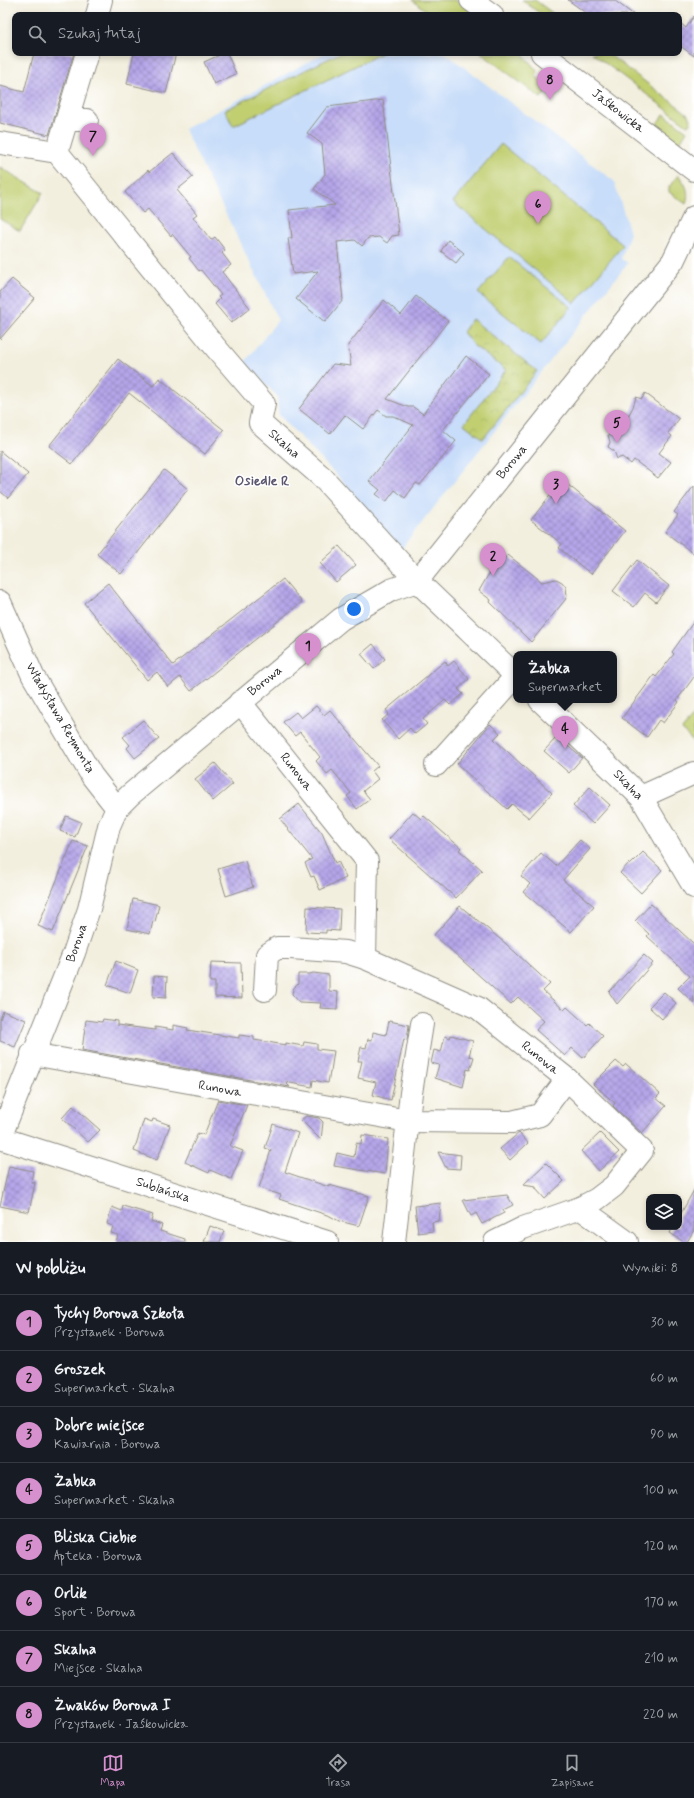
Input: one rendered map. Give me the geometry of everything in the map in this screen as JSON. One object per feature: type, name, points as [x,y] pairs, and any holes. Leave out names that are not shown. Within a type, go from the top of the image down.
[{"type":"street","points":[[98,12],[101,0]]},
{"type":"street","points":[[472,0],[488,12]]},
{"type":"street","points":[[0,143],[57,152],[77,120],[87,56]]},
{"type":"street","name":"Jaśkowicka","points":[[546,56],[694,170]]},
{"type":"street","name":"Skalna","points":[[57,152],[216,348],[264,404],[260,424],[322,477],[418,581],[513,673]]},
{"type":"street","name":"Borowa","points":[[0,1138],[32,1054],[74,953],[89,909],[109,826],[117,808],[130,795],[240,702],[341,620],[391,590],[418,581],[673,261],[694,217]]},
{"type":"street","name":"Władysława Reymonta","points":[[0,602],[33,676],[92,776],[117,808]]},
{"type":"street","points":[[436,765],[513,679]]},
{"type":"street","name":"Runowa","points":[[240,702],[367,861],[365,958]]},
{"type":"street","name":"Skalna","points":[[543,703],[641,797],[694,887]]},
{"type":"street","points":[[641,797],[694,773]]},
{"type":"street","name":"Runowa","points":[[265,990],[267,955],[277,948],[346,952],[365,958],[478,1008],[567,1080],[642,1151],[614,1186],[597,1199],[580,1208]]},
{"type":"street","points":[[394,1242],[411,1093],[422,1024]]},
{"type":"street","name":"Runowa","points":[[32,1054],[408,1121],[512,1122],[540,1115],[567,1080]]},
{"type":"street","name":"Sublańska","points":[[0,1138],[327,1242]]},
{"type":"street","points":[[494,1242],[523,1228],[580,1208],[627,1242]]},
{"type":"shaded area","points":[[319,56],[449,56],[614,181],[630,233],[621,259],[628,263],[401,549],[397,549],[342,481],[279,415],[277,396],[245,362],[278,320],[184,129]]},
{"type":"green space","points":[[412,0],[456,0],[472,12],[428,12]]},
{"type":"green space","points":[[522,0],[535,0],[551,12],[538,12]]},
{"type":"green space","points":[[334,56],[376,56],[233,126],[225,110]]},
{"type":"green space","points":[[485,56],[525,56],[538,72],[535,76],[550,87],[541,98]]},
{"type":"green space","points":[[596,56],[611,56],[688,114],[691,123],[687,125]]},
{"type":"green space","points":[[664,114],[687,131],[679,144],[655,126]]},
{"type":"green space","points":[[501,144],[623,245],[575,303],[453,202]]},
{"type":"green space","points":[[0,167],[43,193],[20,231],[0,219]]},
{"type":"green space","points":[[678,175],[686,188],[688,196],[686,204],[669,192],[669,187]]},
{"type":"green space","points":[[509,257],[571,307],[541,344],[478,293]]},
{"type":"green space","points":[[472,319],[537,371],[483,439],[464,424],[506,370],[473,345],[463,332]]},
{"type":"green space","points":[[694,715],[694,742],[682,730]]},
{"type":"building","points":[[568,0],[614,0],[630,12],[585,12]]},
{"type":"building","points":[[694,16],[694,56],[682,47],[682,25],[686,28]]},
{"type":"building","points":[[33,56],[73,56],[49,135],[0,123],[0,86],[24,92]]},
{"type":"building","points":[[133,56],[175,56],[166,93],[127,84]]},
{"type":"building","points":[[217,56],[228,56],[236,74],[214,84],[204,62]]},
{"type":"building","points":[[383,100],[399,235],[392,236],[387,243],[379,237],[368,238],[362,246],[355,240],[337,242],[343,300],[325,322],[296,299],[318,271],[293,274],[288,238],[292,238],[289,210],[335,205],[314,189],[325,174],[322,144],[307,133],[327,107]]},
{"type":"building","points":[[173,153],[193,177],[177,190],[197,214],[193,217],[211,240],[215,237],[225,250],[222,253],[231,265],[222,272],[250,308],[231,323],[215,304],[220,299],[218,297],[221,295],[201,270],[199,271],[189,258],[191,257],[148,209],[143,213],[125,192],[148,170],[149,172]]},
{"type":"building","points":[[448,240],[464,253],[456,263],[441,251]]},
{"type":"building","points":[[12,279],[35,298],[0,339],[0,292]]},
{"type":"building","points":[[416,296],[448,321],[387,399],[408,407],[413,407],[423,414],[466,356],[489,374],[443,430],[456,441],[420,485],[416,483],[405,498],[395,490],[386,502],[376,494],[380,490],[369,481],[413,425],[393,416],[386,416],[378,410],[363,429],[345,415],[330,434],[299,409],[333,364],[351,366],[348,345],[384,300],[401,315]]},
{"type":"building","points":[[118,359],[153,386],[159,378],[224,430],[205,454],[129,393],[72,464],[49,446]]},
{"type":"building","points":[[645,393],[679,419],[668,433],[672,436],[659,453],[671,462],[658,478],[634,460],[631,464],[622,457],[617,459],[614,451],[608,447],[610,442],[608,435],[620,430],[618,424],[628,416],[636,397],[642,399]]},
{"type":"building","points":[[0,451],[28,474],[8,498],[0,491]]},
{"type":"building","points":[[164,470],[188,489],[121,574],[97,554]]},
{"type":"building","points":[[562,480],[625,531],[591,574],[559,548],[562,544],[531,520]]},
{"type":"building","points":[[694,486],[694,554],[665,532],[678,515],[674,512]]},
{"type":"building","points":[[339,546],[356,565],[336,582],[320,563]]},
{"type":"building","points":[[508,555],[542,582],[556,579],[562,582],[566,587],[567,596],[565,600],[531,642],[490,602],[491,600],[479,591],[491,570]]},
{"type":"building","points":[[637,560],[669,586],[656,602],[645,593],[634,607],[613,591]]},
{"type":"building","points":[[283,579],[302,602],[191,691],[180,677],[168,687],[157,672],[147,680],[84,603],[108,583],[173,665]]},
{"type":"building","points":[[694,621],[694,677],[677,700],[679,702],[663,723],[659,720],[647,737],[622,718],[654,675],[656,677],[674,654],[672,652]]},
{"type":"building","points":[[373,644],[385,659],[374,669],[361,654]]},
{"type":"building","points":[[445,661],[448,666],[454,661],[469,679],[458,689],[463,694],[450,705],[445,700],[423,719],[427,724],[415,734],[410,728],[398,739],[382,720],[389,714],[386,710]]},
{"type":"building","points":[[316,706],[324,715],[330,710],[378,766],[372,771],[378,779],[363,791],[370,799],[357,809],[347,796],[351,793],[332,770],[327,774],[316,761],[320,757],[300,732],[295,736],[283,722],[296,712],[301,718]]},
{"type":"building","points":[[143,720],[159,739],[135,758],[127,748],[130,745],[123,737]]},
{"type":"building","points":[[490,724],[500,733],[494,739],[552,793],[529,818],[512,804],[507,809],[457,764]]},
{"type":"building","points":[[557,737],[582,758],[569,773],[544,751]]},
{"type":"building","points":[[215,763],[233,784],[213,801],[195,779]]},
{"type":"building","points":[[590,787],[610,805],[593,824],[573,806]]},
{"type":"building","points":[[299,804],[322,833],[335,863],[338,861],[346,878],[320,890],[314,876],[311,877],[305,863],[312,859],[280,819]]},
{"type":"building","points":[[413,812],[421,819],[424,816],[461,848],[459,850],[482,870],[456,898],[389,839]]},
{"type":"building","points":[[66,816],[81,822],[75,837],[60,831]]},
{"type":"building","points":[[580,840],[590,849],[563,880],[594,906],[571,932],[523,892],[530,884],[521,876],[541,853],[556,866]]},
{"type":"building","points":[[73,841],[88,846],[53,932],[38,926]]},
{"type":"building","points":[[643,852],[662,870],[641,893],[620,873],[629,863],[630,865]]},
{"type":"building","points":[[245,861],[253,887],[226,896],[218,869]]},
{"type":"building","points":[[133,899],[159,905],[155,922],[153,921],[150,934],[127,929]]},
{"type":"building","points":[[651,904],[694,944],[694,1003],[678,988],[690,976],[647,936],[649,934],[635,921]]},
{"type":"building","points":[[460,906],[505,943],[550,984],[543,991],[564,1010],[567,1007],[587,1025],[589,1023],[603,1036],[583,1058],[572,1048],[565,1056],[536,1030],[544,1021],[518,997],[511,1004],[434,935]]},
{"type":"building","points":[[307,907],[340,909],[339,931],[326,930],[326,933],[306,932]]},
{"type":"building","points":[[644,955],[653,963],[617,1004],[609,992]]},
{"type":"building","points":[[116,961],[138,970],[130,993],[107,985]]},
{"type":"building","points":[[211,962],[241,963],[242,998],[215,997],[215,982],[210,982]]},
{"type":"building","points":[[313,973],[329,975],[329,991],[338,992],[337,1009],[320,1008],[321,1003],[299,1002],[292,994],[293,989],[298,984],[298,974]]},
{"type":"building","points":[[154,976],[167,977],[166,998],[153,997]]},
{"type":"building","points":[[664,992],[676,1003],[662,1019],[649,1007]]},
{"type":"building","points":[[3,1011],[26,1020],[15,1047],[0,1041],[0,1019]]},
{"type":"building","points":[[103,1019],[117,1021],[117,1025],[155,1030],[155,1027],[173,1030],[173,1025],[188,1028],[187,1030],[239,1038],[239,1035],[254,1037],[254,1040],[286,1045],[286,1043],[303,1046],[304,1042],[317,1044],[317,1049],[334,1051],[328,1083],[313,1080],[312,1087],[285,1082],[290,1087],[82,1050],[86,1020],[102,1022]]},
{"type":"building","points":[[389,1021],[409,1025],[407,1040],[404,1039],[391,1100],[373,1095],[376,1082],[358,1078],[362,1061],[358,1061],[361,1047],[366,1048],[368,1039],[372,1040],[373,1032],[386,1035]]},
{"type":"building","points":[[451,1035],[473,1041],[469,1056],[474,1057],[470,1070],[467,1069],[463,1087],[435,1078],[439,1065],[431,1063],[434,1050],[441,1052],[445,1036],[450,1038]]},
{"type":"building","points":[[616,1061],[623,1067],[626,1064],[660,1094],[656,1098],[666,1106],[642,1133],[613,1106],[615,1103],[593,1084]]},
{"type":"building","points":[[218,1100],[247,1105],[230,1146],[243,1151],[231,1179],[210,1170],[209,1173],[185,1162],[198,1133],[204,1135]]},
{"type":"building","points":[[73,1106],[100,1130],[88,1142],[62,1118]]},
{"type":"building","points":[[306,1116],[319,1118],[323,1122],[321,1140],[301,1120]]},
{"type":"building","points":[[144,1119],[152,1122],[153,1119],[170,1125],[157,1160],[134,1151]]},
{"type":"building","points":[[273,1124],[298,1133],[285,1172],[329,1187],[329,1185],[369,1196],[359,1226],[339,1221],[330,1216],[279,1199],[281,1195],[259,1188],[271,1150],[265,1148]]},
{"type":"building","points":[[519,1133],[528,1143],[510,1160],[500,1149]]},
{"type":"building","points":[[600,1133],[619,1152],[599,1171],[581,1151]]},
{"type":"building","points":[[362,1135],[388,1139],[385,1174],[334,1166],[337,1153],[354,1157],[356,1143],[361,1144]]},
{"type":"building","points":[[438,1152],[461,1155],[460,1169],[446,1168]]},
{"type":"building","points":[[546,1163],[564,1181],[545,1199],[536,1187],[523,1185]]},
{"type":"building","points":[[9,1166],[33,1171],[31,1182],[35,1183],[29,1212],[0,1206]]},
{"type":"building","points":[[694,1190],[694,1230],[687,1242],[684,1242],[670,1233],[672,1230],[682,1230],[682,1212]]},
{"type":"building","points":[[507,1195],[513,1205],[503,1210],[504,1213],[482,1224],[476,1213],[471,1216],[463,1200]]},
{"type":"building","points":[[441,1203],[439,1221],[432,1222],[433,1231],[418,1233],[415,1206]]},
{"type":"building","points":[[123,1206],[153,1215],[151,1221],[162,1225],[160,1231],[185,1239],[185,1242],[116,1242],[118,1235],[111,1233],[113,1226],[107,1224],[112,1207],[122,1211]]},
{"type":"building","points":[[210,1226],[224,1231],[220,1242],[204,1242]]},
{"type":"place","name":"Żwaków Borowa I","points":[[550,100]]},
{"type":"place","name":"Skalna","points":[[93,156]]},
{"type":"place","name":"Orlik","points":[[538,224]]},
{"type":"place","name":"Bliska Ciebie","points":[[617,443]]},
{"type":"place","name":"Dobre miejsce","points":[[556,504]]},
{"type":"place","name":"Groszek","points":[[493,576]]},
{"type":"place","name":"Tychy Borowa Szkoła","points":[[308,666]]},
{"type":"place","name":"Żabka","points":[[565,749]]},
{"type":"district","name":"Osiedle R","points":[[262,481]]}]
